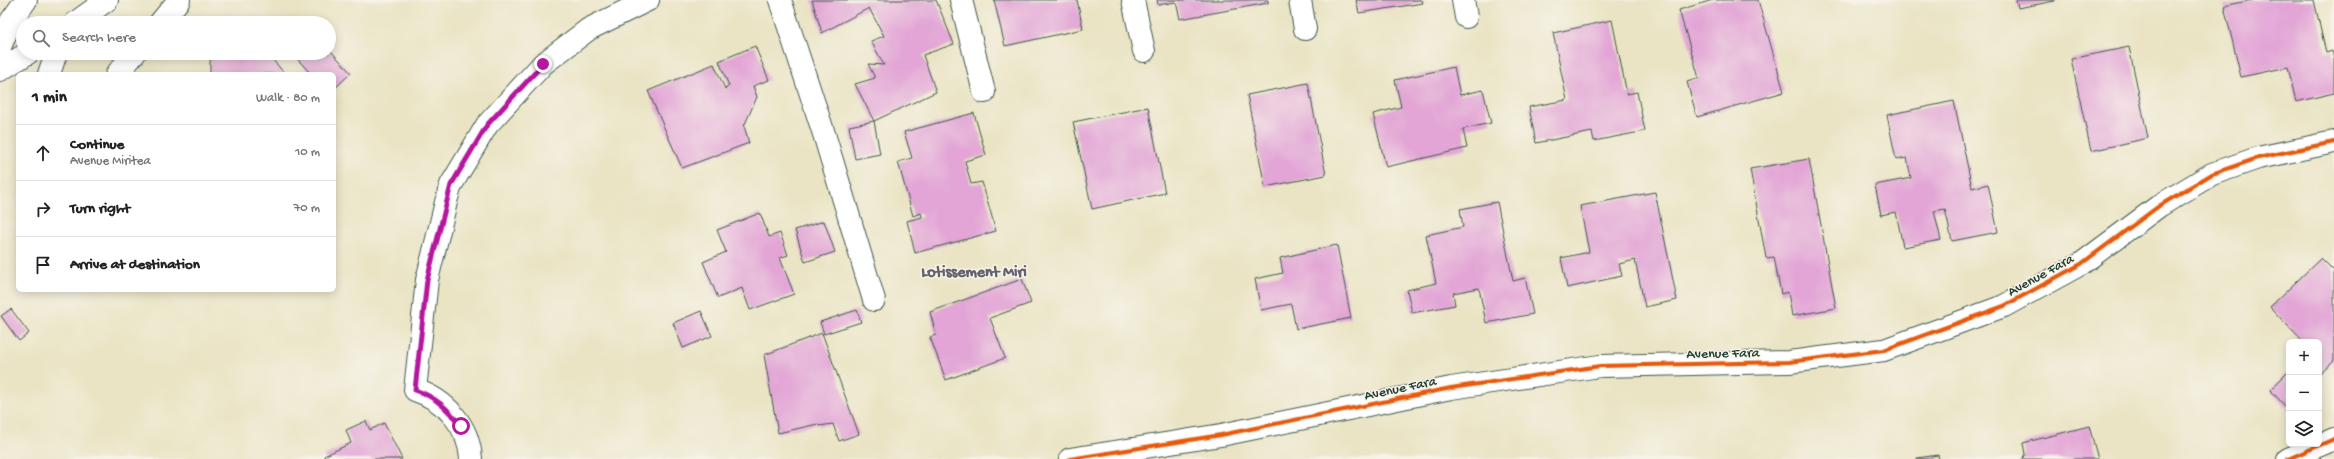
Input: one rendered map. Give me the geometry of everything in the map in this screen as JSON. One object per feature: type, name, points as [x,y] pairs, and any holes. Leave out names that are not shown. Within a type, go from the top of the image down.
[{"type":"street","points":[[0,47],[11,22],[26,0]]},
{"type":"street","points":[[85,16],[107,0]]},
{"type":"street","points":[[166,16],[179,0]]},
{"type":"street","points":[[471,459],[471,450],[461,426],[446,406],[425,393],[415,390],[427,280],[451,185],[487,125],[543,64],[589,29],[648,0]]},
{"type":"street","points":[[780,0],[826,141],[874,300]]},
{"type":"street","points":[[961,0],[984,92]]},
{"type":"street","points":[[1133,0],[1144,51]]},
{"type":"street","points":[[1300,0],[1305,29]]},
{"type":"street","points":[[0,70],[16,60]]},
{"type":"street","points":[[50,72],[54,60]]},
{"type":"street","points":[[119,72],[129,60]]},
{"type":"street","name":"Avenue Fara","points":[[1070,459],[1221,435],[1451,388],[1600,366],[1789,362],[1884,350],[2004,306],[2081,264],[2159,206],[2212,174],[2258,158],[2334,142]]},
{"type":"street","points":[[2288,459],[2334,439]]},
{"type":"building","points":[[812,0],[936,0],[954,44],[923,55],[936,92],[874,121],[855,84],[875,78],[868,64],[884,65],[871,41],[884,36],[869,8],[822,33]]},
{"type":"building","points":[[994,0],[1077,0],[1083,29],[1005,46]]},
{"type":"building","points":[[1157,0],[1268,0],[1268,3],[1180,19],[1176,2],[1158,5]]},
{"type":"building","points":[[1356,0],[1422,0],[1423,3],[1359,13]]},
{"type":"building","points":[[1713,0],[1758,0],[1784,92],[1697,117],[1687,82],[1699,78],[1679,10]]},
{"type":"building","points":[[2016,0],[2055,0],[2055,1],[2018,8]]},
{"type":"building","points":[[2252,0],[2314,0],[2326,53],[2332,51],[2334,59],[2334,93],[2296,102],[2288,67],[2241,77],[2224,6]]},
{"type":"building","points":[[1612,20],[1627,94],[1637,92],[1645,131],[1594,141],[1592,132],[1536,143],[1529,107],[1567,100],[1553,33]]},
{"type":"building","points":[[755,46],[769,80],[753,86],[757,97],[744,126],[749,143],[682,168],[648,91],[714,64],[725,89],[729,86],[719,61]]},
{"type":"building","points":[[2129,47],[2148,138],[2091,151],[2071,59]]},
{"type":"building","points":[[336,57],[351,73],[336,87],[336,72],[309,72],[298,60],[336,60]]},
{"type":"building","points":[[273,60],[283,72],[210,72],[210,61]]},
{"type":"building","points":[[1454,67],[1460,95],[1483,90],[1491,123],[1463,129],[1467,148],[1386,167],[1373,114],[1401,107],[1395,80]]},
{"type":"building","points":[[1308,83],[1326,175],[1265,187],[1247,95]]},
{"type":"building","points":[[1954,101],[1972,188],[1988,184],[1998,232],[1952,241],[1945,209],[1934,211],[1941,240],[1903,247],[1896,212],[1881,215],[1875,185],[1911,178],[1907,158],[1896,160],[1887,115]]},
{"type":"building","points":[[1148,107],[1165,193],[1092,209],[1073,122]]},
{"type":"building","points":[[974,113],[986,155],[965,161],[971,184],[982,182],[996,231],[915,253],[907,221],[922,217],[921,213],[913,216],[898,162],[912,158],[904,132]]},
{"type":"building","points":[[874,121],[880,154],[855,159],[849,126]]},
{"type":"building","points":[[1809,159],[1836,308],[1792,316],[1788,292],[1781,294],[1774,257],[1766,258],[1750,169]]},
{"type":"building","points":[[1655,192],[1677,300],[1645,307],[1635,260],[1619,264],[1622,276],[1567,288],[1561,258],[1589,252],[1580,206]]},
{"type":"building","points":[[1497,202],[1513,281],[1525,278],[1533,314],[1486,323],[1479,288],[1453,293],[1455,305],[1412,313],[1407,290],[1436,283],[1426,235],[1463,227],[1460,209]]},
{"type":"building","points":[[760,213],[769,237],[780,233],[788,255],[780,258],[794,294],[750,310],[742,288],[718,298],[703,262],[726,252],[717,230]]},
{"type":"building","points":[[824,221],[835,252],[805,262],[795,230]]},
{"type":"building","points":[[1337,245],[1351,318],[1296,329],[1291,304],[1261,310],[1255,279],[1283,273],[1280,258]]},
{"type":"building","points":[[2321,258],[2334,271],[2334,360],[2322,371],[2322,339],[2300,339],[2270,307]]},
{"type":"building","points":[[1022,279],[1031,303],[990,318],[1005,358],[946,380],[930,337],[936,335],[930,312]]},
{"type":"building","points":[[11,309],[29,333],[19,341],[1,316]]},
{"type":"building","points":[[857,310],[861,322],[824,334],[820,322]]},
{"type":"building","points":[[701,311],[712,336],[683,348],[673,323]]},
{"type":"building","points":[[822,333],[859,434],[839,441],[833,424],[819,426],[818,424],[778,433],[764,355]]},
{"type":"building","points":[[2286,374],[2286,407],[2270,390]]},
{"type":"building","points":[[366,421],[370,430],[384,423],[402,459],[325,459],[324,456],[351,443],[346,430]]},
{"type":"building","points":[[2089,426],[2098,459],[2022,459],[2025,454],[2023,443]]},
{"type":"building","points":[[1938,455],[1939,459],[1917,459],[1917,458]]},
{"type":"cycle path","points":[[1070,459],[1221,435],[1451,388],[1600,366],[1789,362],[1884,350],[2004,306],[2081,264],[2159,206],[2212,174],[2258,158],[2334,142]]},
{"type":"cycle path","points":[[2288,459],[2334,439]]},
{"type":"district","name":"Lotissement Miri","points":[[974,270]]},
{"type":"route","points":[[461,426],[446,406],[425,393],[415,390],[427,280],[451,185],[487,125],[543,64]]}]
